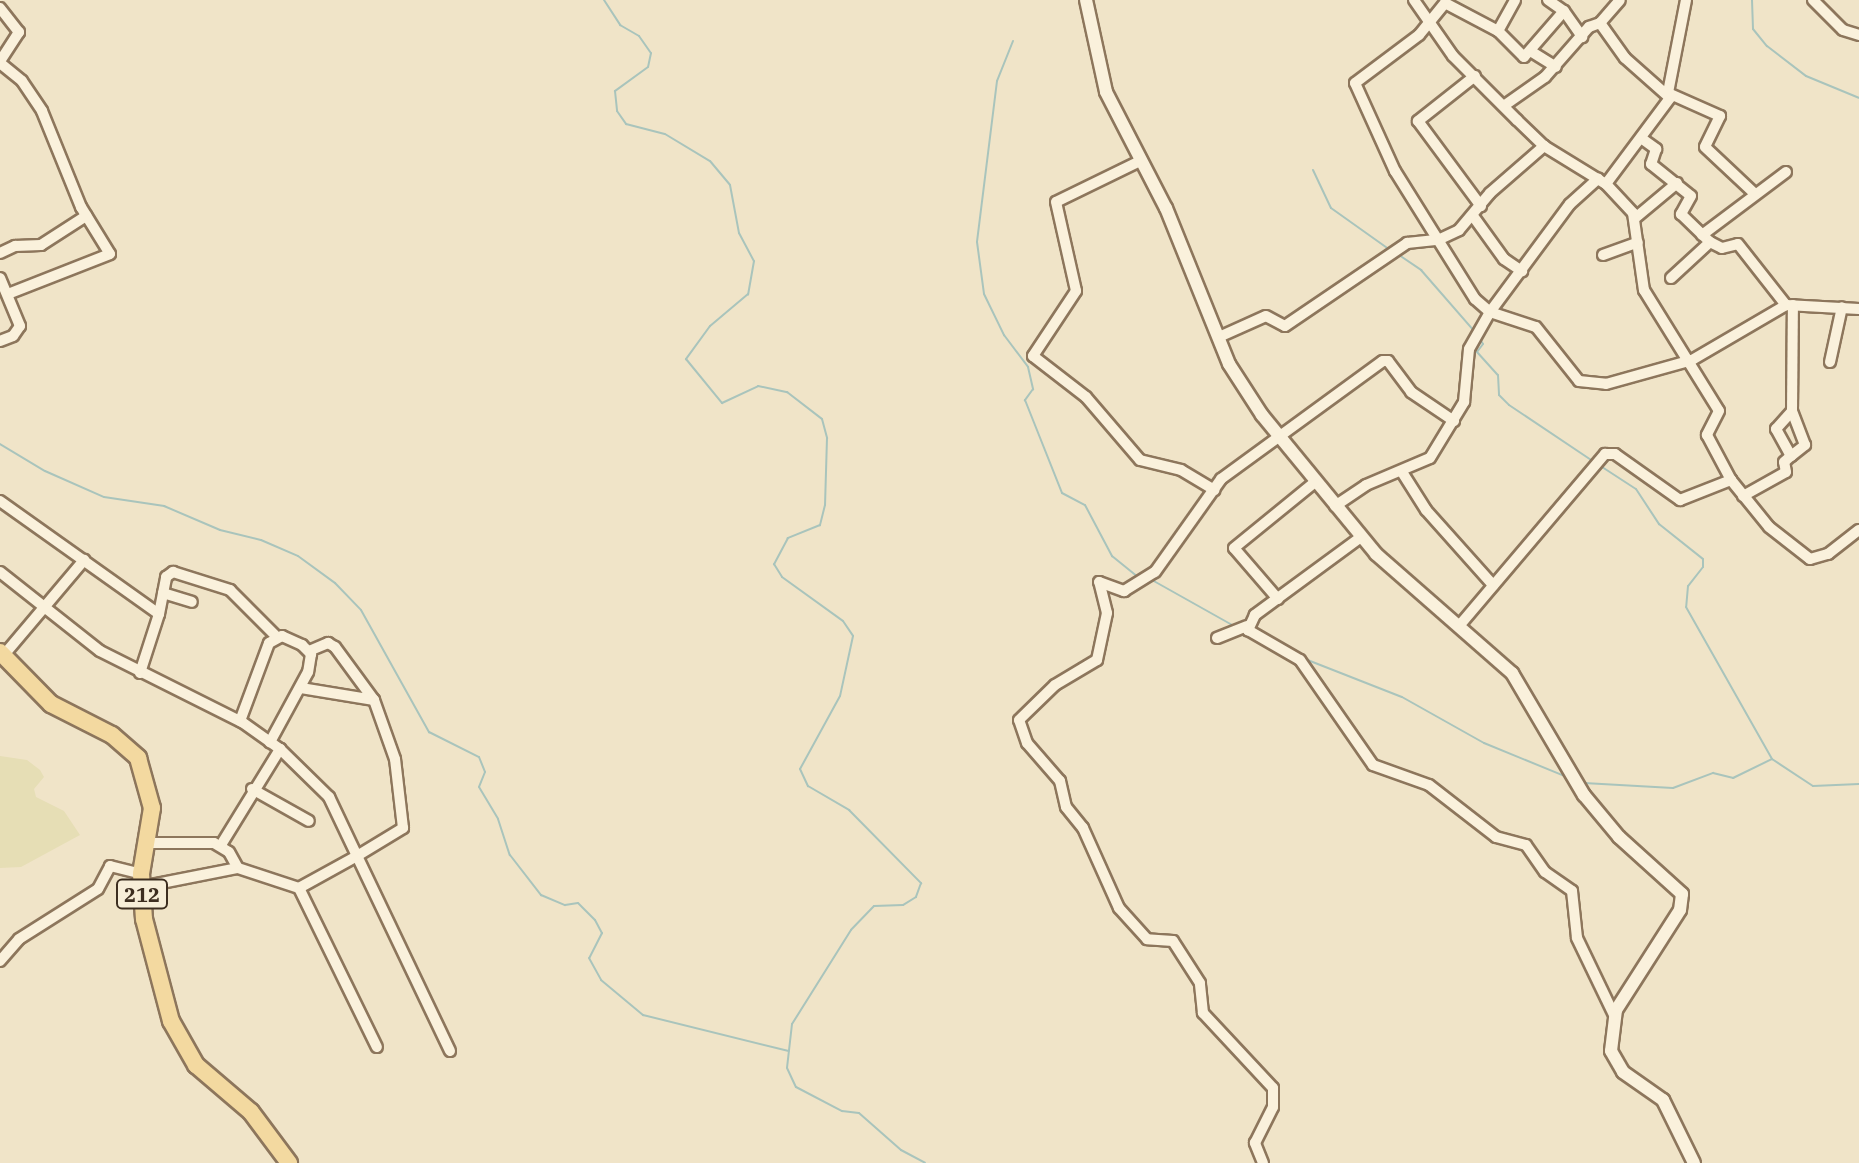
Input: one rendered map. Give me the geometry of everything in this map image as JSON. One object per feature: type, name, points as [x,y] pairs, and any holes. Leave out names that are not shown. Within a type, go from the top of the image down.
[{"type":"main road","name":"212","points":[[2,654],[51,704],[112,735],[138,758],[150,789],[141,880],[152,959],[185,1049],[260,1122],[289,1163]]},
{"type":"street","points":[[1086,0],[1106,92],[1235,374],[1315,482],[1361,537],[1512,673],[1584,795],[1683,898],[1614,1015]]},
{"type":"street","points":[[1414,0],[1429,26],[1544,146],[1602,181],[1634,219],[1644,290],[1692,360],[1719,411],[1706,431],[1731,480],[1743,496],[1783,542],[1810,559],[1828,554],[1859,530]]},
{"type":"street","points":[[1498,31],[1515,0]]},
{"type":"street","points":[[1548,0],[1564,11],[1582,37]]},
{"type":"street","points":[[1505,105],[1556,67],[1620,0]]},
{"type":"street","points":[[1335,506],[1366,485],[1430,458],[1464,402],[1469,349],[1490,312],[1570,204],[1602,181],[1668,103],[1686,0]]},
{"type":"street","points":[[1813,0],[1836,25],[1859,35]]},
{"type":"street","points":[[1556,67],[1532,52],[1518,54],[1498,31],[1448,1],[1429,26],[1355,87],[1395,171],[1475,299],[1490,312],[1531,324],[1583,383],[1633,380],[1692,360],[1789,305],[1859,309]]},
{"type":"street","points":[[0,8],[19,32],[0,62],[22,81],[42,111],[86,216],[110,254],[8,294]]},
{"type":"street","points":[[1532,52],[1564,11]]},
{"type":"street","points":[[1600,23],[1625,58],[1668,93],[1720,116],[1705,147],[1754,193]]},
{"type":"street","points":[[1475,76],[1418,121],[1481,206]]},
{"type":"street","points":[[1641,138],[1656,149],[1651,164],[1691,196],[1681,214],[1718,247],[1740,245],[1789,305],[1792,411],[1805,445],[1784,462],[1786,472],[1743,496]]},
{"type":"street","points":[[1219,337],[1266,316],[1285,326],[1407,243],[1438,240],[1459,230],[1544,146]]},
{"type":"street","points":[[1140,161],[1056,202],[1076,291],[1033,356],[1086,397],[1140,460],[1181,470],[1214,490]]},
{"type":"street","points":[[1671,278],[1706,238],[1754,193],[1786,172]]},
{"type":"street","points":[[1634,219],[1677,183]]},
{"type":"street","points":[[0,253],[15,246],[41,245],[86,216]]},
{"type":"street","points":[[1473,216],[1504,259],[1522,271]]},
{"type":"street","points":[[1603,255],[1638,242]]},
{"type":"street","points":[[0,278],[20,326],[13,336],[0,341]]},
{"type":"street","points":[[1830,362],[1842,307]]},
{"type":"street","points":[[1263,1163],[1255,1143],[1272,1112],[1273,1088],[1203,1013],[1200,983],[1173,941],[1147,939],[1119,908],[1083,828],[1066,807],[1060,781],[1027,743],[1019,724],[1055,685],[1097,660],[1107,613],[1099,582],[1124,591],[1155,572],[1232,470],[1281,438],[1385,360],[1411,392],[1454,421]]},
{"type":"street","points":[[1791,456],[1776,429],[1792,411]]},
{"type":"street","points":[[1459,626],[1605,454],[1615,454],[1680,500],[1731,480]]},
{"type":"street","points":[[1402,472],[1426,510],[1493,585]]},
{"type":"street","points":[[1278,599],[1234,548],[1315,482]]},
{"type":"street","points":[[0,501],[159,614]]},
{"type":"street","points":[[1217,638],[1242,628],[1361,537]]},
{"type":"street","points":[[2,654],[84,560]]},
{"type":"street","points":[[0,572],[45,604],[100,651],[240,721],[275,746],[329,797],[450,1051]]},
{"type":"street","points":[[140,673],[159,614],[167,574],[173,572],[224,587],[277,637],[291,638],[309,651],[312,659],[275,746],[221,845]]},
{"type":"street","points":[[163,593],[192,602]]},
{"type":"street","points":[[1242,628],[1290,651],[1300,660],[1364,757],[1387,772],[1441,792],[1496,837],[1526,845],[1545,872],[1572,891],[1577,938],[1614,1015],[1614,1062],[1663,1100],[1694,1163]]},
{"type":"street","points":[[240,721],[266,647],[277,637]]},
{"type":"street","points":[[299,888],[403,828],[397,763],[374,700],[335,647],[328,643],[309,651]]},
{"type":"street","points":[[301,688],[374,700]]},
{"type":"street","points":[[252,789],[309,821]]},
{"type":"street","points":[[146,843],[221,845]]},
{"type":"street","points":[[221,845],[238,868]]},
{"type":"street","points":[[0,961],[19,939],[98,889],[110,866],[141,880],[238,868],[299,888],[377,1047]]},
{"type":"shaded area","points":[[0,756],[27,760],[40,770],[44,777],[34,789],[36,797],[64,811],[80,835],[21,867],[0,868]]},
{"type":"waterway","points":[[604,0],[620,25],[639,36],[651,53],[648,67],[615,91],[617,111],[626,124],[665,134],[710,161],[730,185],[739,233],[754,261],[748,294],[710,326],[686,359],[722,403],[758,386],[787,392],[822,419],[827,438],[825,505],[820,525],[788,538],[774,564],[782,577],[843,621],[853,636],[840,696],[800,769],[808,786],[849,810],[921,883],[916,897],[903,905],[874,906],[851,930],[792,1024],[787,1068],[796,1087],[842,1111],[859,1113],[901,1150],[925,1163]]},
{"type":"waterway","points":[[1752,0],[1753,29],[1767,46],[1806,76],[1859,98]]},
{"type":"waterway","points":[[1013,41],[997,81],[977,242],[984,294],[1004,335],[1028,367],[1033,389],[1025,400],[1062,493],[1085,505],[1112,556],[1138,577]]},
{"type":"waterway","points":[[1313,170],[1331,208],[1390,250]]},
{"type":"waterway","points":[[1399,255],[1421,270],[1475,332]]},
{"type":"waterway","points":[[1479,338],[1483,344],[1477,352],[1498,375],[1499,395],[1509,405],[1594,462]]},
{"type":"waterway","points":[[0,444],[45,471],[104,497],[164,506],[220,530],[261,540],[298,556],[335,583],[361,610],[429,732],[479,757],[485,772],[479,787],[498,819],[510,855],[541,895],[565,905],[578,903],[595,920],[602,933],[589,958],[601,980],[643,1015],[789,1051]]},
{"type":"waterway","points":[[1599,465],[1636,489],[1659,524],[1703,559],[1703,567],[1688,586],[1686,607],[1772,759]]},
{"type":"waterway","points":[[1152,580],[1234,626]]},
{"type":"waterway","points":[[1305,659],[1402,697],[1484,743],[1567,777]]},
{"type":"waterway","points":[[1584,783],[1673,788],[1713,773],[1733,778],[1772,759],[1813,786],[1859,784]]}]
